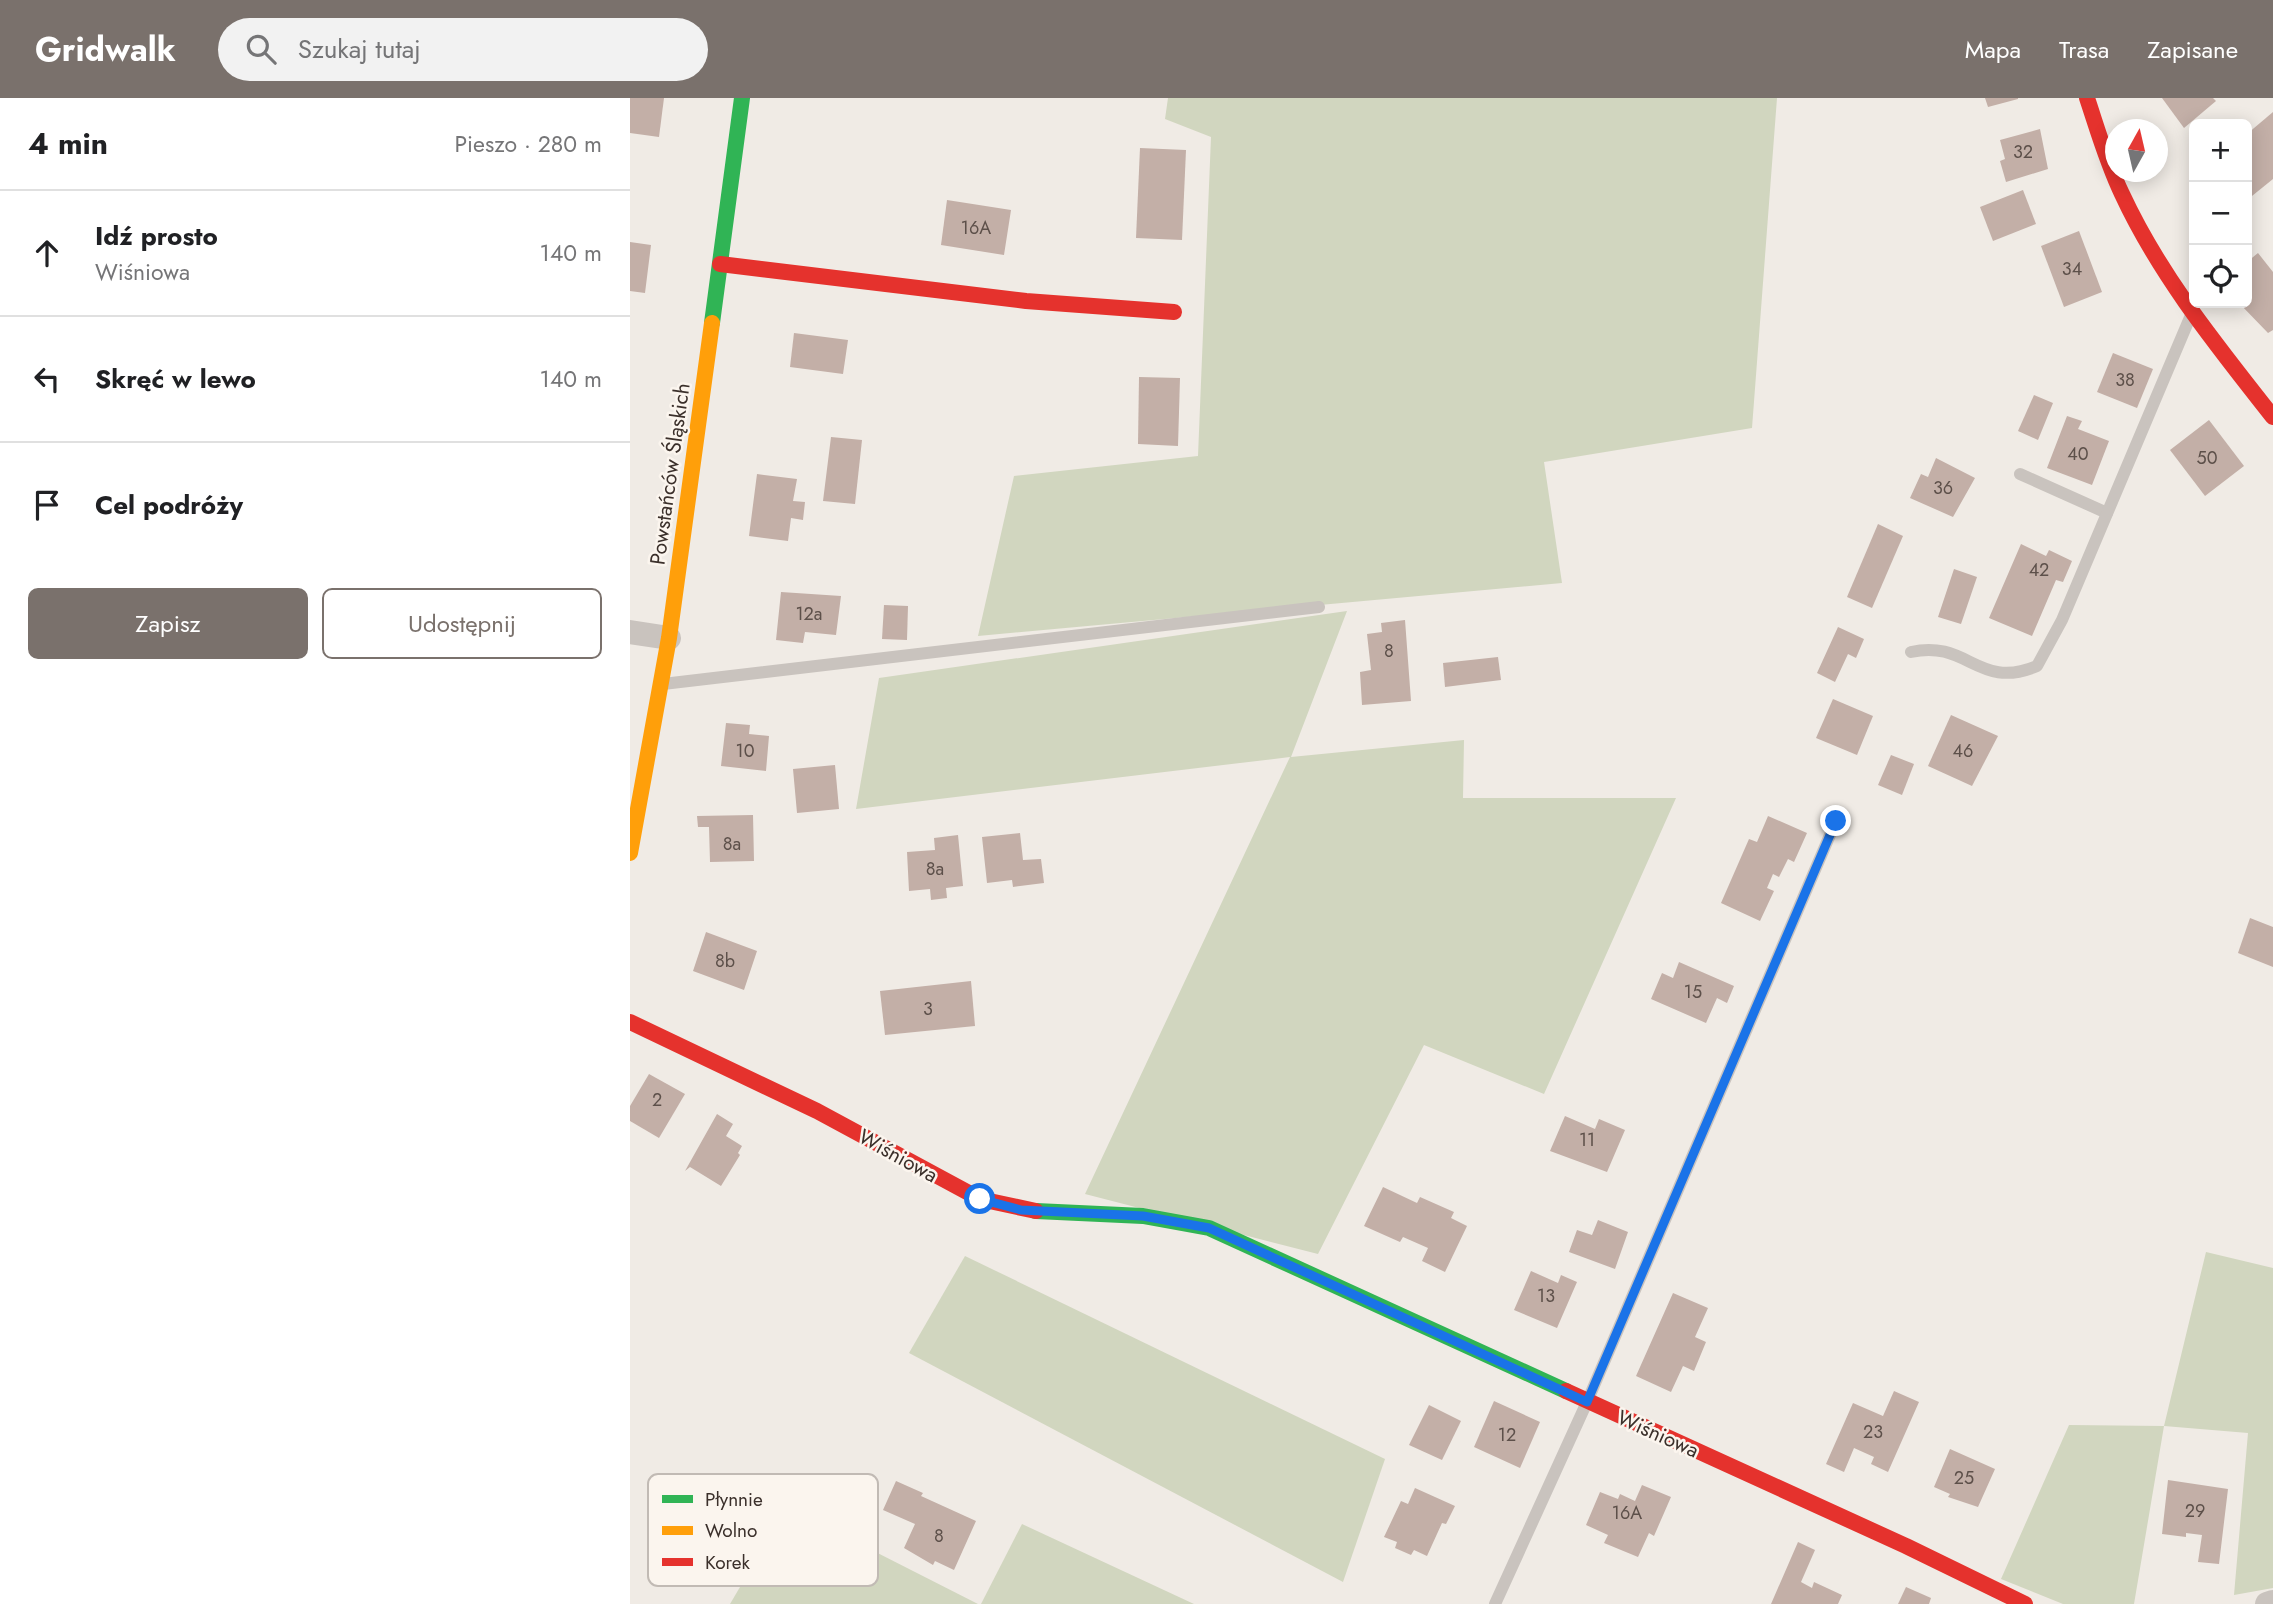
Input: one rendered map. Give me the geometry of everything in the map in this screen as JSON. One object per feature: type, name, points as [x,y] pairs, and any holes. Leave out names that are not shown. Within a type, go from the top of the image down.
[{"type":"street","name":"Powstańców Śląskich","points":[[630,853],[669,638],[741,98]]},
{"type":"street","points":[[2087,98],[2107,160],[2130,208],[2193,311],[2273,417]]},
{"type":"street","points":[[720,264],[1026,301],[1174,312]]},
{"type":"street","points":[[630,632],[669,638]]},
{"type":"street","name":"Wiśniowa","points":[[630,1021],[817,1111],[980,1199],[1021,1210],[1143,1216],[1209,1228],[1906,1546],[2025,1604]]},
{"type":"street","points":[[2267,1604],[2273,1602]]},
{"type":"lane","points":[[1911,652],[1946,649],[1987,671],[2006,675],[2037,666],[2062,620],[2193,311]]},
{"type":"lane","points":[[2020,474],[2106,513]]},
{"type":"lane","points":[[662,684],[1320,607]]},
{"type":"lane","points":[[1495,1604],[1587,1402],[1836,821]]},
{"type":"green space","points":[[1168,98],[1777,98],[1752,428],[1544,462],[1562,583],[978,636],[1014,476],[1198,456],[1211,137],[1165,119]]},
{"type":"green space","points":[[1347,611],[1291,757],[1464,740],[1463,798],[1676,798],[1544,1094],[1424,1045],[1318,1254],[1085,1194],[1290,757],[856,809],[879,678]]},
{"type":"green space","points":[[2206,1252],[2273,1268],[2273,1588],[2234,1595],[2248,1433],[2164,1426]]},
{"type":"green space","points":[[965,1256],[1385,1459],[1343,1582],[909,1353]]},
{"type":"green space","points":[[2069,1425],[2164,1426],[2134,1604],[2063,1604],[2001,1579]]},
{"type":"green space","points":[[1022,1524],[1194,1604],[981,1604]]},
{"type":"green space","points":[[878,1553],[978,1604],[730,1604],[741,1586],[878,1586]]},
{"type":"building","points":[[630,98],[664,98],[659,137],[630,133]]},
{"type":"building","points":[[1985,98],[2018,98],[2018,99],[1988,107]]},
{"type":"building","points":[[2162,98],[2213,98],[2216,101],[2195,119],[2189,119],[2189,124],[2184,128]]},
{"type":"building","points":[[2273,112],[2273,179],[2252,196],[2252,182],[2252,130]]},
{"type":"building","points":[[2040,129],[2048,169],[2006,182],[2000,161],[2005,159],[2000,140]]},
{"type":"building","points":[[1140,148],[1186,150],[1182,240],[1136,238]]},
{"type":"building","points":[[2023,190],[2036,224],[1993,241],[1980,207]]},
{"type":"building","points":[[947,200],[1011,210],[1004,255],[941,245]]},
{"type":"building","points":[[2079,231],[2102,292],[2064,307],[2041,246]]},
{"type":"building","points":[[630,242],[651,245],[645,293],[630,291]]},
{"type":"building","points":[[2258,253],[2273,272],[2273,330],[2268,333],[2244,308],[2252,308],[2252,258]]},
{"type":"building","points":[[794,333],[848,340],[843,374],[790,367]]},
{"type":"building","points":[[2113,353],[2153,369],[2137,408],[2097,392]]},
{"type":"building","points":[[1139,377],[1180,378],[1178,446],[1138,444]]},
{"type":"building","points":[[2034,395],[2053,403],[2038,440],[2018,431]]},
{"type":"building","points":[[2067,416],[2082,421],[2078,429],[2109,441],[2092,485],[2047,468]]},
{"type":"building","points":[[2209,420],[2244,466],[2205,496],[2170,450]]},
{"type":"building","points":[[831,437],[862,440],[855,504],[823,501]]},
{"type":"building","points":[[1936,458],[1975,478],[1953,517],[1910,498],[1921,474],[1928,477]]},
{"type":"building","points":[[757,474],[797,479],[793,501],[805,502],[803,520],[791,518],[788,541],[749,536]]},
{"type":"building","points":[[1878,524],[1903,536],[1872,608],[1847,597]]},
{"type":"building","points":[[2021,544],[2046,556],[2049,550],[2072,561],[2063,582],[2056,580],[2032,636],[1989,618]]},
{"type":"building","points":[[1954,569],[1977,577],[1961,624],[1938,617]]},
{"type":"building","points":[[781,592],[841,596],[836,635],[805,632],[803,643],[776,640]]},
{"type":"building","points":[[884,605],[908,606],[907,640],[882,639]]},
{"type":"building","points":[[1405,620],[1411,701],[1362,705],[1360,672],[1371,670],[1367,634],[1382,632],[1381,623]]},
{"type":"building","points":[[1838,627],[1864,639],[1856,658],[1848,654],[1835,682],[1817,673]]},
{"type":"building","points":[[1498,657],[1501,680],[1445,687],[1443,663]]},
{"type":"building","points":[[1833,699],[1873,716],[1857,755],[1816,738]]},
{"type":"building","points":[[1951,715],[1998,736],[1972,786],[1928,766]]},
{"type":"building","points":[[726,723],[750,725],[749,734],[769,736],[766,771],[721,766]]},
{"type":"building","points":[[1891,755],[1914,764],[1902,795],[1878,785]]},
{"type":"building","points":[[835,765],[839,809],[797,813],[793,769]]},
{"type":"building","points":[[753,815],[754,861],[710,862],[709,827],[698,827],[697,816]]},
{"type":"building","points":[[1768,816],[1807,833],[1794,862],[1788,859],[1779,877],[1773,874],[1767,888],[1774,891],[1760,921],[1721,903],[1749,839],[1757,842]]},
{"type":"building","points":[[1020,833],[1023,860],[1041,859],[1044,883],[1013,887],[1012,880],[987,883],[982,837]]},
{"type":"building","points":[[958,835],[963,886],[946,888],[947,898],[931,900],[930,889],[909,891],[907,852],[935,850],[934,838]]},
{"type":"building","points":[[2250,918],[2273,927],[2273,967],[2238,953]]},
{"type":"building","points":[[706,932],[757,951],[744,990],[693,971]]},
{"type":"building","points":[[1679,962],[1734,986],[1727,1003],[1717,998],[1706,1023],[1651,999],[1662,973],[1673,978]]},
{"type":"building","points":[[971,981],[975,1026],[885,1035],[880,991]]},
{"type":"building","points":[[649,1074],[685,1094],[659,1138],[630,1121],[630,1106]]},
{"type":"building","points":[[717,1114],[733,1124],[726,1136],[742,1146],[738,1153],[740,1155],[721,1186],[690,1167],[685,1171]]},
{"type":"building","points":[[1565,1116],[1595,1129],[1599,1119],[1625,1130],[1607,1172],[1550,1151]]},
{"type":"building","points":[[1383,1187],[1417,1203],[1420,1197],[1454,1212],[1451,1218],[1467,1226],[1445,1272],[1422,1261],[1428,1248],[1403,1237],[1400,1242],[1364,1226]]},
{"type":"building","points":[[1598,1220],[1628,1232],[1615,1269],[1569,1252],[1577,1230],[1592,1235]]},
{"type":"building","points":[[1531,1271],[1558,1283],[1561,1275],[1577,1282],[1557,1328],[1514,1310]]},
{"type":"building","points":[[1673,1293],[1708,1308],[1695,1337],[1706,1342],[1694,1371],[1683,1366],[1671,1392],[1636,1376]]},
{"type":"building","points":[[1894,1391],[1919,1402],[1888,1472],[1871,1464],[1874,1457],[1854,1448],[1844,1472],[1826,1464],[1853,1403],[1883,1416]]},
{"type":"building","points":[[1494,1401],[1540,1422],[1520,1468],[1474,1447]]},
{"type":"building","points":[[1429,1405],[1461,1421],[1442,1460],[1409,1445]]},
{"type":"building","points":[[1950,1449],[1995,1469],[1978,1507],[1948,1497],[1950,1494],[1934,1487]]},
{"type":"building","points":[[2168,1480],[2228,1489],[2219,1564],[2198,1562],[2202,1535],[2186,1533],[2186,1537],[2162,1534]]},
{"type":"building","points":[[896,1481],[923,1493],[921,1496],[976,1521],[954,1570],[935,1561],[933,1565],[904,1548],[915,1524],[883,1510]]},
{"type":"building","points":[[1642,1485],[1671,1497],[1654,1536],[1649,1533],[1638,1557],[1604,1543],[1608,1535],[1586,1525],[1600,1492],[1618,1499],[1620,1494],[1635,1501]]},
{"type":"building","points":[[1415,1488],[1455,1506],[1446,1524],[1442,1523],[1427,1556],[1414,1550],[1411,1555],[1395,1548],[1397,1542],[1384,1537],[1401,1501],[1408,1504]]},
{"type":"building","points":[[1798,1542],[1815,1550],[1801,1582],[1812,1588],[1814,1582],[1842,1595],[1838,1604],[1771,1604]]},
{"type":"building","points":[[1906,1587],[1931,1598],[1929,1604],[1898,1604]]},
{"type":"traffic: fast","points":[[712,323],[742,98]]},
{"type":"traffic: fast","points":[[1036,1211],[1143,1216],[1209,1228],[1566,1391]]},
{"type":"traffic: slow","points":[[630,853],[669,638],[712,323]]},
{"type":"traffic: jam","points":[[2087,98],[2117,182],[2154,254],[2191,310],[2273,417]]},
{"type":"traffic: jam","points":[[720,264],[1026,301],[1174,312]]},
{"type":"traffic: jam","points":[[630,1022],[817,1111],[980,1199],[1036,1211]]},
{"type":"traffic: jam","points":[[1566,1391],[1906,1546],[2025,1604]]},
{"type":"route","points":[[980,1199],[1021,1210],[1143,1216],[1178,1220],[1209,1228],[1587,1402],[1836,821]]}]
